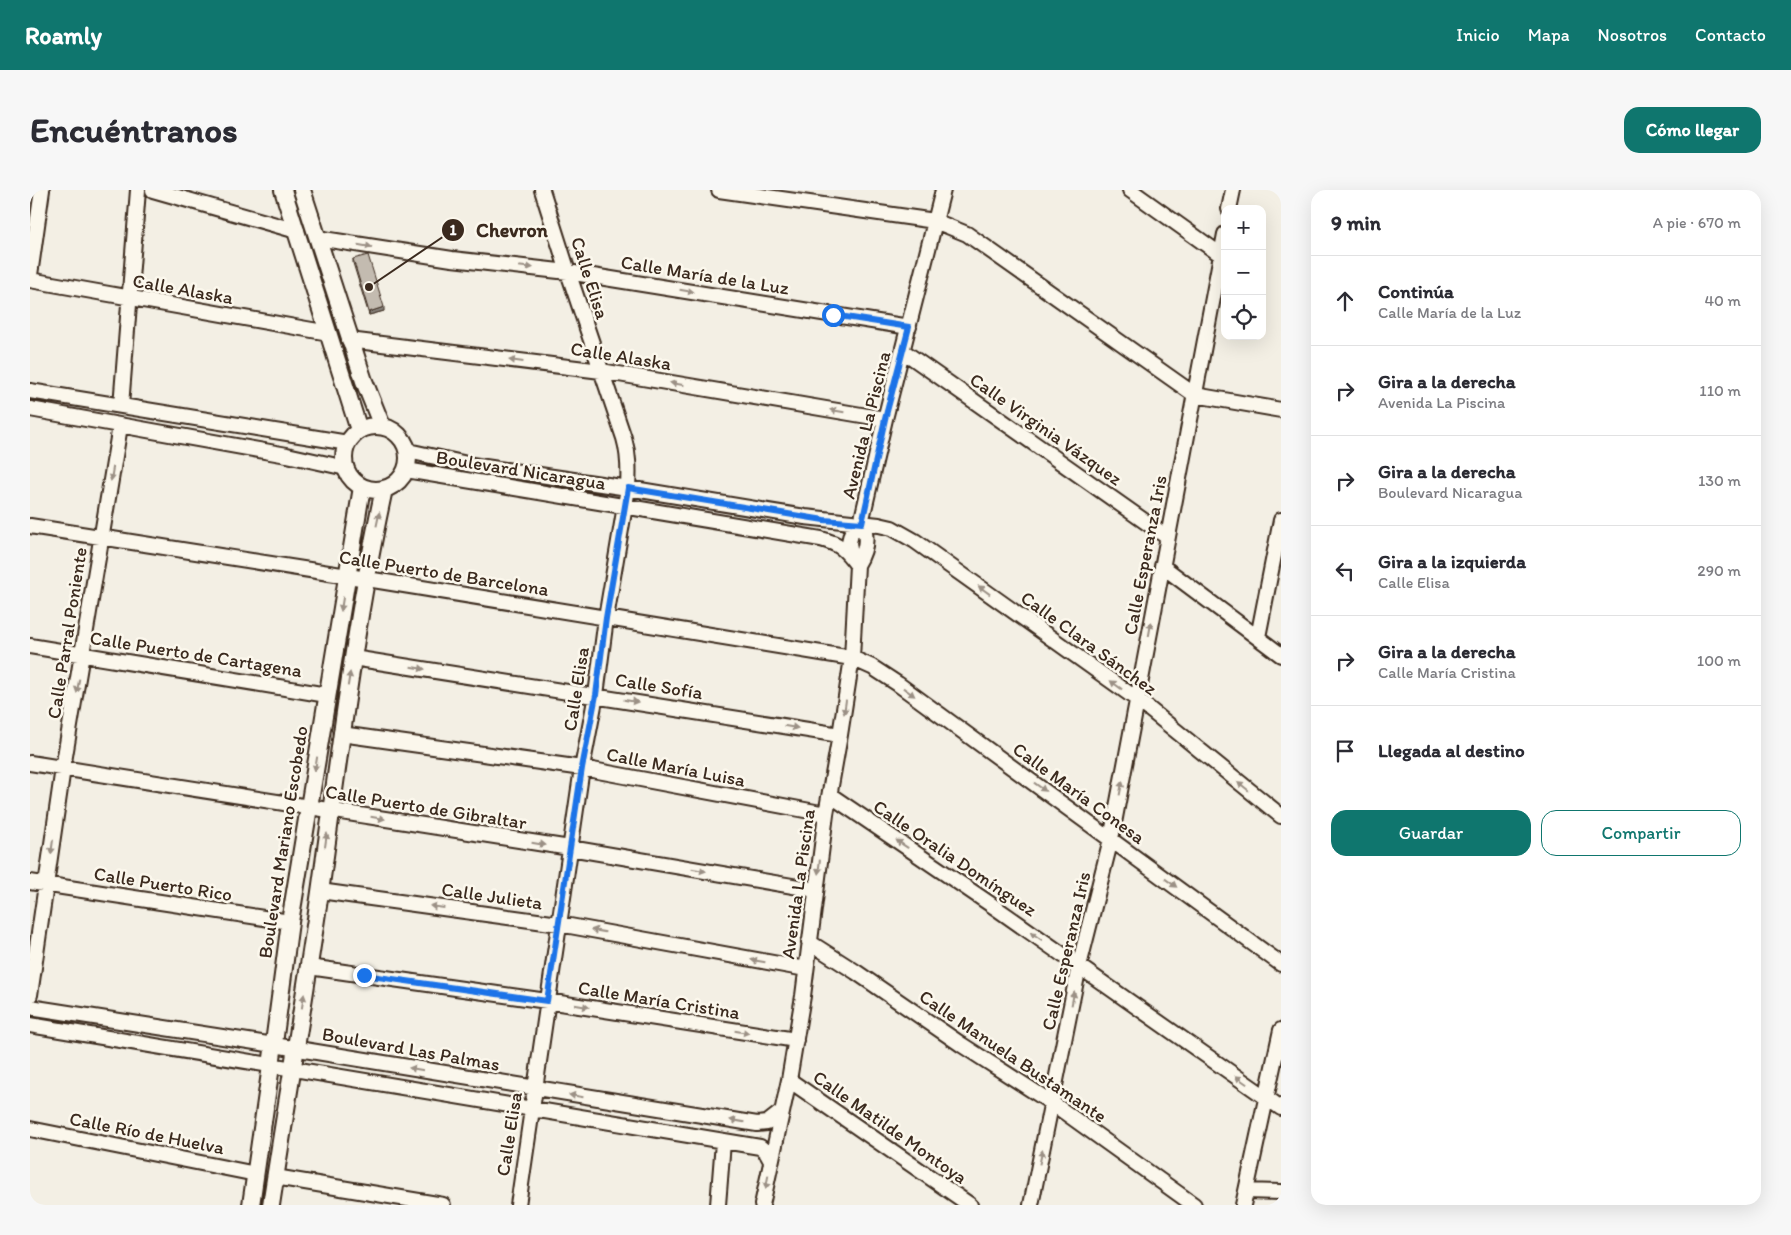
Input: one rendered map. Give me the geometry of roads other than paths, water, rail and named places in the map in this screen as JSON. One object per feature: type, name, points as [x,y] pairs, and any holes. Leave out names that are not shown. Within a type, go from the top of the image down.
[{"type":"main road","points":[[283,190],[359,430]]},
{"type":"main road","points":[[302,190],[350,340],[382,426]]},
{"type":"main road","points":[[374,425],[382,426],[391,429],[405,442],[409,461],[406,470],[398,482],[384,489],[377,490],[362,487],[350,476],[346,468],[345,451],[348,443],[359,430],[374,425]]},
{"type":"main road","name":"Boulevard Mariano Escobedo","points":[[250,1205],[256,1174],[290,922],[362,487]]},
{"type":"main road","points":[[271,1205],[309,967],[341,734],[384,489]]},
{"type":"street","points":[[30,275],[42,190]]},
{"type":"street","points":[[121,406],[138,190]]},
{"type":"street","points":[[153,190],[297,232]]},
{"type":"street","name":"Calle Elisa","points":[[518,1205],[582,768],[596,695],[606,618],[628,488],[629,458],[542,190]]},
{"type":"street","points":[[719,190],[935,221],[967,234],[1195,396],[1281,410]]},
{"type":"street","name":"Avenida La Piscina","points":[[762,1205],[796,1040],[826,814],[852,658],[857,565],[850,550],[849,542],[851,534],[862,523],[885,419],[943,190]]},
{"type":"street","points":[[1130,190],[1221,256]]},
{"type":"street","points":[[1231,205],[1233,190]]},
{"type":"street","name":"Calle María de la Luz","points":[[317,238],[452,259],[568,272],[909,327]]},
{"type":"street","name":"Calle Esperanza Iris","points":[[1031,1205],[1079,966],[1111,839],[1221,256]]},
{"type":"street","name":"Calle Alaska","points":[[30,280],[329,333]]},
{"type":"street","name":"Calle Alaska","points":[[350,340],[601,371],[885,419]]},
{"type":"street","name":"Calle Virginia Vázquez","points":[[903,351],[1168,537]]},
{"type":"street","points":[[30,391],[348,443]]},
{"type":"street","points":[[30,409],[287,454],[346,468]]},
{"type":"street","name":"Calle Parral Poniente","points":[[30,995],[64,768],[120,426]]},
{"type":"street","name":"Boulevard Nicaragua","points":[[408,451],[472,465],[628,488],[815,519],[862,523]]},
{"type":"street","name":"Boulevard Nicaragua","points":[[406,470],[821,539],[839,545],[857,565]]},
{"type":"street","points":[[1258,637],[1281,520]]},
{"type":"street","name":"Calle Clara Sánchez","points":[[862,523],[892,528],[916,541],[1138,700],[1281,816]]},
{"type":"street","name":"Calle Puerto de Barcelona","points":[[30,526],[852,658]]},
{"type":"street","points":[[1162,566],[1281,655]]},
{"type":"street","name":"Calle Puerto de Cartagena","points":[[30,646],[327,695]]},
{"type":"street","name":"Calle Sofía","points":[[353,658],[840,734]]},
{"type":"street","name":"Calle María Conesa","points":[[852,658],[883,673],[1281,964]]},
{"type":"street","name":"Calle María Luisa","points":[[341,734],[582,768],[826,814]]},
{"type":"street","name":"Calle Puerto de Gibraltar","points":[[30,764],[570,848],[816,890]]},
{"type":"street","name":"Calle Oralia Domínguez","points":[[830,795],[1281,1108]]},
{"type":"street","name":"Calle Puerto Rico","points":[[30,882],[290,922]]},
{"type":"street","name":"Calle Julieta","points":[[320,891],[559,924],[806,969]]},
{"type":"street","name":"Calle Manuela Bustamante","points":[[809,942],[856,972],[962,1046],[1052,1103],[1194,1205]]},
{"type":"street","name":"Calle María Cristina","points":[[309,967],[547,1001],[796,1040]]},
{"type":"street","name":"Boulevard Las Palmas","points":[[30,1007],[763,1124]]},
{"type":"street","name":"Boulevard Las Palmas","points":[[30,1025],[760,1147]]},
{"type":"street","points":[[1281,1030],[1245,1198],[1281,1192]]},
{"type":"street","name":"Calle Matilde Montoya","points":[[789,1080],[970,1205]]},
{"type":"street","points":[[771,1161],[760,1147],[767,1136],[763,1124],[771,1121],[781,1112]]},
{"type":"street","name":"Calle Río de Huelva","points":[[30,1129],[256,1174]]},
{"type":"street","points":[[718,1205],[723,1142]]},
{"type":"street","points":[[275,1177],[443,1205]]},
{"type":"place","name":"Chevron","points":[[369,287]]}]
